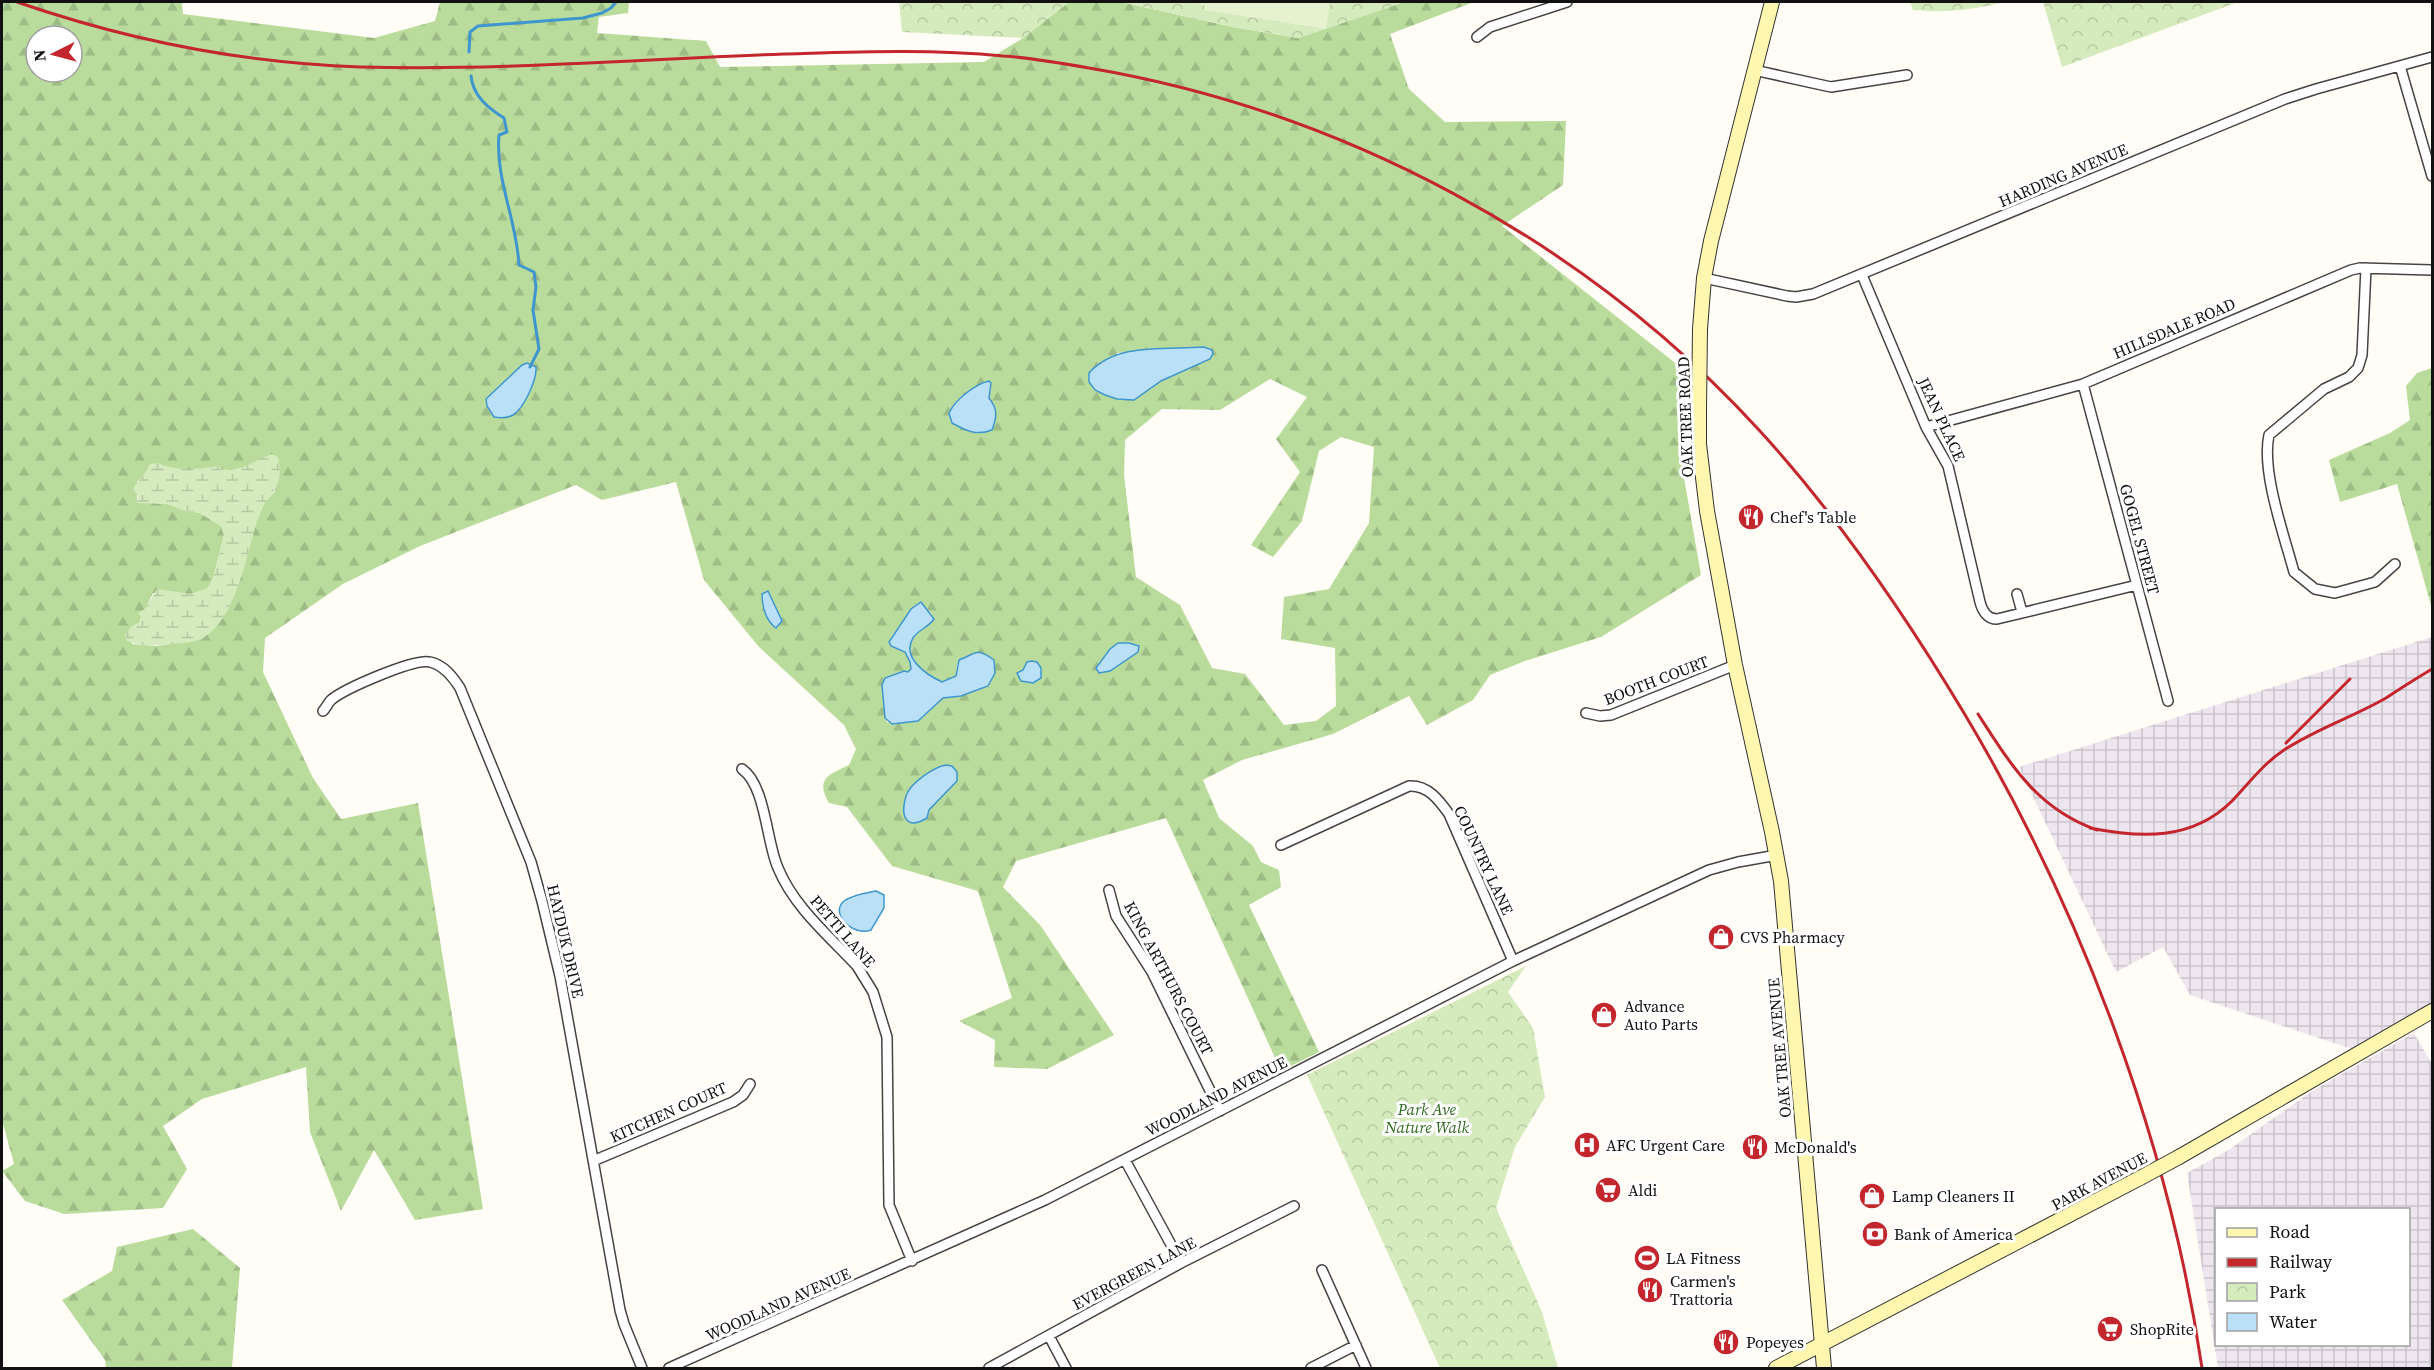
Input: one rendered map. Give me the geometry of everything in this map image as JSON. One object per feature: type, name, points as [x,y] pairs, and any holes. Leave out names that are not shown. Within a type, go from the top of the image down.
[{"type":"main road","name":"OAK TREE ROAD","points":[[1772,2],[1711,241],[1704,278],[1698,410],[1699,444],[1707,511],[1735,665],[1772,832]]},
{"type":"main road","name":"OAK TREE AVENUE","points":[[1772,832],[1786,932],[1824,1368]]},
{"type":"main road","name":"PARK AVENUE","points":[[1776,1368],[2179,1157],[2433,1011]]},
{"type":"street","points":[[1477,37],[1490,27],[1567,2]]},
{"type":"street","name":"HARDING AVENUE","points":[[1704,278],[1796,297],[1813,294],[2285,99],[2433,57]]},
{"type":"street","points":[[2400,66],[2433,176]]},
{"type":"street","points":[[1754,70],[1831,87],[1907,75]]},
{"type":"street","points":[[2366,268],[2362,355],[2358,368],[2349,377],[2324,389],[2269,435],[2268,469],[2294,572],[2303,581],[2315,589],[2335,593],[2375,582],[2395,564]]},
{"type":"street","name":"HILLSDALE ROAD","points":[[1926,427],[2083,384],[2331,277],[2366,268],[2433,270]]},
{"type":"street","name":"JEAN PLACE","points":[[1862,275],[1926,427],[1951,474],[1981,606],[1985,613],[1993,619],[2022,612]]},
{"type":"street","name":"GOGEL STREET","points":[[2083,384],[2168,701]]},
{"type":"street","points":[[2017,594],[2022,612],[2136,585]]},
{"type":"street","name":"HAYDUK DRIVE","points":[[323,711],[331,700],[343,692],[415,662],[435,664],[454,678],[531,862],[560,976],[620,1310],[642,1368]]},
{"type":"street","name":"BOOTH COURT","points":[[1586,713],[1600,717],[1611,715],[1735,665]]},
{"type":"street","name":"PETTI LANE","points":[[742,769],[754,781],[776,865],[789,891],[857,966],[866,978],[880,1009],[888,1051],[889,1205],[912,1261]]},
{"type":"street","name":"COUNTRY LANE","points":[[1281,845],[1409,786],[1425,789],[1438,799],[1449,814],[1514,961]]},
{"type":"street","name":"WOODLAND AVENUE","points":[[669,1368],[1045,1200],[1514,961],[1709,870],[1777,855]]},
{"type":"street","name":"KING ARTHURS COURT","points":[[1109,890],[1116,916],[1152,972],[1220,1111]]},
{"type":"street","name":"KITCHEN COURT","points":[[593,1161],[733,1102],[743,1095],[750,1084]]},
{"type":"street","points":[[1125,1160],[1181,1263]]},
{"type":"street","name":"EVERGREEN LANE","points":[[989,1368],[1181,1263],[1294,1206]]},
{"type":"street","points":[[1322,1270],[1366,1368]]},
{"type":"street","points":[[1049,1336],[1066,1368]]},
{"type":"street","points":[[1311,1368],[1356,1345]]},
{"type":"shaded area","points":[[2432,637],[2432,1011],[2361,1052],[2190,995],[2163,947],[2116,972],[2019,767]]},
{"type":"shaded area","points":[[2414,1033],[2432,1064],[2432,1368],[2218,1368],[2187,1173],[2230,1149],[2312,1091]]},
{"type":"green space","points":[[2,2],[182,2],[183,14],[374,38],[435,21],[440,2],[629,2],[628,13],[599,17],[597,33],[706,41],[720,67],[984,62],[1023,38],[1069,2],[1121,2],[1233,27],[1298,38],[1404,2],[1474,2],[1390,34],[1409,89],[1445,122],[1566,121],[1563,185],[1502,226],[1679,366],[1683,472],[1701,575],[1601,637],[1525,661],[1490,675],[1473,700],[1427,725],[1409,696],[1333,734],[1242,760],[1203,780],[1219,818],[1253,846],[1261,862],[1279,870],[1281,887],[1249,905],[1319,1052],[1281,1071],[1166,818],[1016,861],[1003,887],[1040,925],[1114,1035],[1047,1069],[994,1067],[995,1040],[959,1021],[1012,998],[978,891],[892,866],[847,807],[829,803],[823,788],[824,782],[831,774],[849,765],[856,749],[844,725],[759,647],[704,580],[676,482],[602,500],[576,485],[420,546],[343,584],[265,638],[263,672],[313,778],[341,819],[418,803],[483,1209],[415,1220],[374,1150],[341,1211],[310,1132],[306,1067],[202,1099],[163,1126],[187,1169],[163,1208],[64,1214],[25,1201],[2,1171],[14,1164],[2,1120]],"holes":[[[1204,347],[1213,354],[1210,359],[1161,381],[1134,400],[1117,399],[1117,353]],[[1270,379],[1307,397],[1276,439],[1300,472],[1251,545],[1273,557],[1302,521],[1319,451],[1341,437],[1374,447],[1369,523],[1329,589],[1284,597],[1281,639],[1335,648],[1336,706],[1316,721],[1284,725],[1245,674],[1212,668],[1180,605],[1136,577],[1124,475],[1125,440],[1162,409],[1220,410]],[[984,382],[990,391],[989,398],[995,410],[996,417],[992,430],[953,423],[949,413],[952,407]],[[157,463],[170,469],[226,472],[241,468],[276,490],[262,505],[251,539],[202,639],[157,646],[132,644],[131,627],[139,623],[153,593],[191,594],[207,589],[213,579],[224,535],[221,526],[200,513],[168,504],[137,502],[137,482]],[[911,609],[926,609],[932,614],[925,626],[915,635],[910,646],[913,660],[929,675],[941,682],[956,676],[957,664],[967,657],[995,673],[988,686],[962,696],[943,698],[918,721],[892,724],[887,722],[884,710],[893,675],[911,670],[905,651],[891,646],[891,637]]]},
{"type":"green space","points":[[899,2],[1069,2],[1023,38],[902,32]]},
{"type":"green space","points":[[1122,2],[1404,2],[1298,38],[1233,27]]},
{"type":"green space","points":[[1197,2],[1330,2],[1326,29],[1204,10],[1205,6]]},
{"type":"green space","points":[[1910,2],[2004,2],[1970,9],[1936,11],[1913,10]]},
{"type":"green space","points":[[2043,2],[2238,2],[2062,67]]},
{"type":"green space","points":[[2432,368],[2432,609],[2397,484],[2340,502],[2329,460],[2390,433],[2410,420],[2406,386],[2417,373]]},
{"type":"green space","points":[[272,454],[278,457],[280,469],[277,485],[258,519],[232,601],[215,629],[196,641],[148,645],[126,640],[125,635],[131,627],[139,623],[141,617],[138,613],[145,609],[157,589],[191,594],[207,589],[213,579],[224,535],[221,526],[200,513],[168,504],[137,503],[138,496],[133,489],[150,464],[157,463],[186,469],[217,466],[231,470],[244,467]]},
{"type":"green space","name":"Park Ave Nature Walk","points":[[1526,966],[1508,992],[1533,1028],[1545,1097],[1515,1147],[1496,1208],[1542,1312],[1558,1368],[1440,1368],[1307,1075]]},
{"type":"green space","points":[[193,1229],[240,1268],[232,1368],[106,1368],[105,1360],[62,1300],[112,1271],[117,1247]]},
{"type":"water","points":[[1204,347],[1212,350],[1213,354],[1210,359],[1161,381],[1134,400],[1117,399],[1105,395],[1095,390],[1089,382],[1089,373],[1100,363],[1113,356],[1142,349]]},
{"type":"water","points":[[527,363],[536,367],[536,373],[525,400],[513,415],[504,418],[494,417],[487,406],[486,399]]},
{"type":"water","points":[[989,381],[991,383],[989,398],[996,413],[992,430],[981,433],[972,432],[952,423],[949,413],[956,403],[972,389]]},
{"type":"water","points":[[768,591],[782,621],[776,628],[767,618],[764,609],[762,594]]},
{"type":"water","points":[[921,602],[934,619],[915,635],[910,645],[910,652],[917,665],[942,682],[956,676],[959,660],[980,652],[994,660],[995,673],[988,686],[961,696],[943,698],[918,721],[892,724],[885,718],[882,685],[885,678],[904,671],[908,672],[911,669],[905,652],[891,646],[889,642],[911,609]]},
{"type":"water","points":[[1118,643],[1139,646],[1138,652],[1110,671],[1099,673],[1096,668],[1110,649]]},
{"type":"water","points":[[1027,662],[1037,662],[1041,668],[1041,678],[1033,683],[1021,681],[1017,673],[1023,670]]},
{"type":"water","points":[[946,765],[952,766],[957,772],[957,781],[929,810],[927,818],[920,822],[910,822],[904,815],[904,803],[908,791],[923,776]]},
{"type":"water","points":[[876,891],[884,895],[884,908],[871,930],[858,930],[841,918],[840,906],[844,901]]},
{"type":"waterway","points":[[469,52],[470,32],[478,26],[583,18],[602,13],[616,2]]},
{"type":"waterway","points":[[471,76],[475,90],[482,101],[504,118],[507,132],[499,135],[500,168],[519,265],[534,272],[536,287],[533,310],[539,349],[530,367]]},
{"type":"railway","points":[[17,2],[59,16],[143,38],[230,55],[316,65],[466,67],[784,54],[948,52],[1025,58],[1089,68],[1184,88],[1276,116],[1367,151],[1454,194],[1538,243],[1617,299],[1691,362],[1759,430],[1816,496],[1869,566],[1964,713],[2046,866],[2082,947],[2114,1029],[2143,1113],[2167,1198],[2187,1283],[2202,1368]]},
{"type":"railway","points":[[2090,828],[2128,834],[2146,834],[2183,830],[2200,824],[2232,801],[2276,755],[2386,698],[2432,669]]},
{"type":"railway","points":[[2286,743],[2350,679]]},
{"type":"railway","points":[[1978,714],[2014,768],[2042,798],[2076,821],[2097,830]]},
{"type":"place","name":"Chef's Table","points":[[1751,517]]},
{"type":"place","name":"CVS Pharmacy","points":[[1721,937]]},
{"type":"place","name":"Advance Auto Parts","points":[[1604,1015]]},
{"type":"place","name":"AFC Urgent Care","points":[[1587,1145]]},
{"type":"place","name":"McDonald's","points":[[1755,1147]]},
{"type":"place","name":"Aldi","points":[[1608,1190]]},
{"type":"place","name":"Lamp Cleaners II","points":[[1872,1196]]},
{"type":"place","name":"Bank of America","points":[[1875,1234]]},
{"type":"place","name":"LA Fitness","points":[[1647,1258]]},
{"type":"place","name":"Carmen's Trattoria","points":[[1650,1290]]},
{"type":"place","name":"ShopRite","points":[[2110,1329]]},
{"type":"place","name":"Popeyes","points":[[1726,1342]]}]
